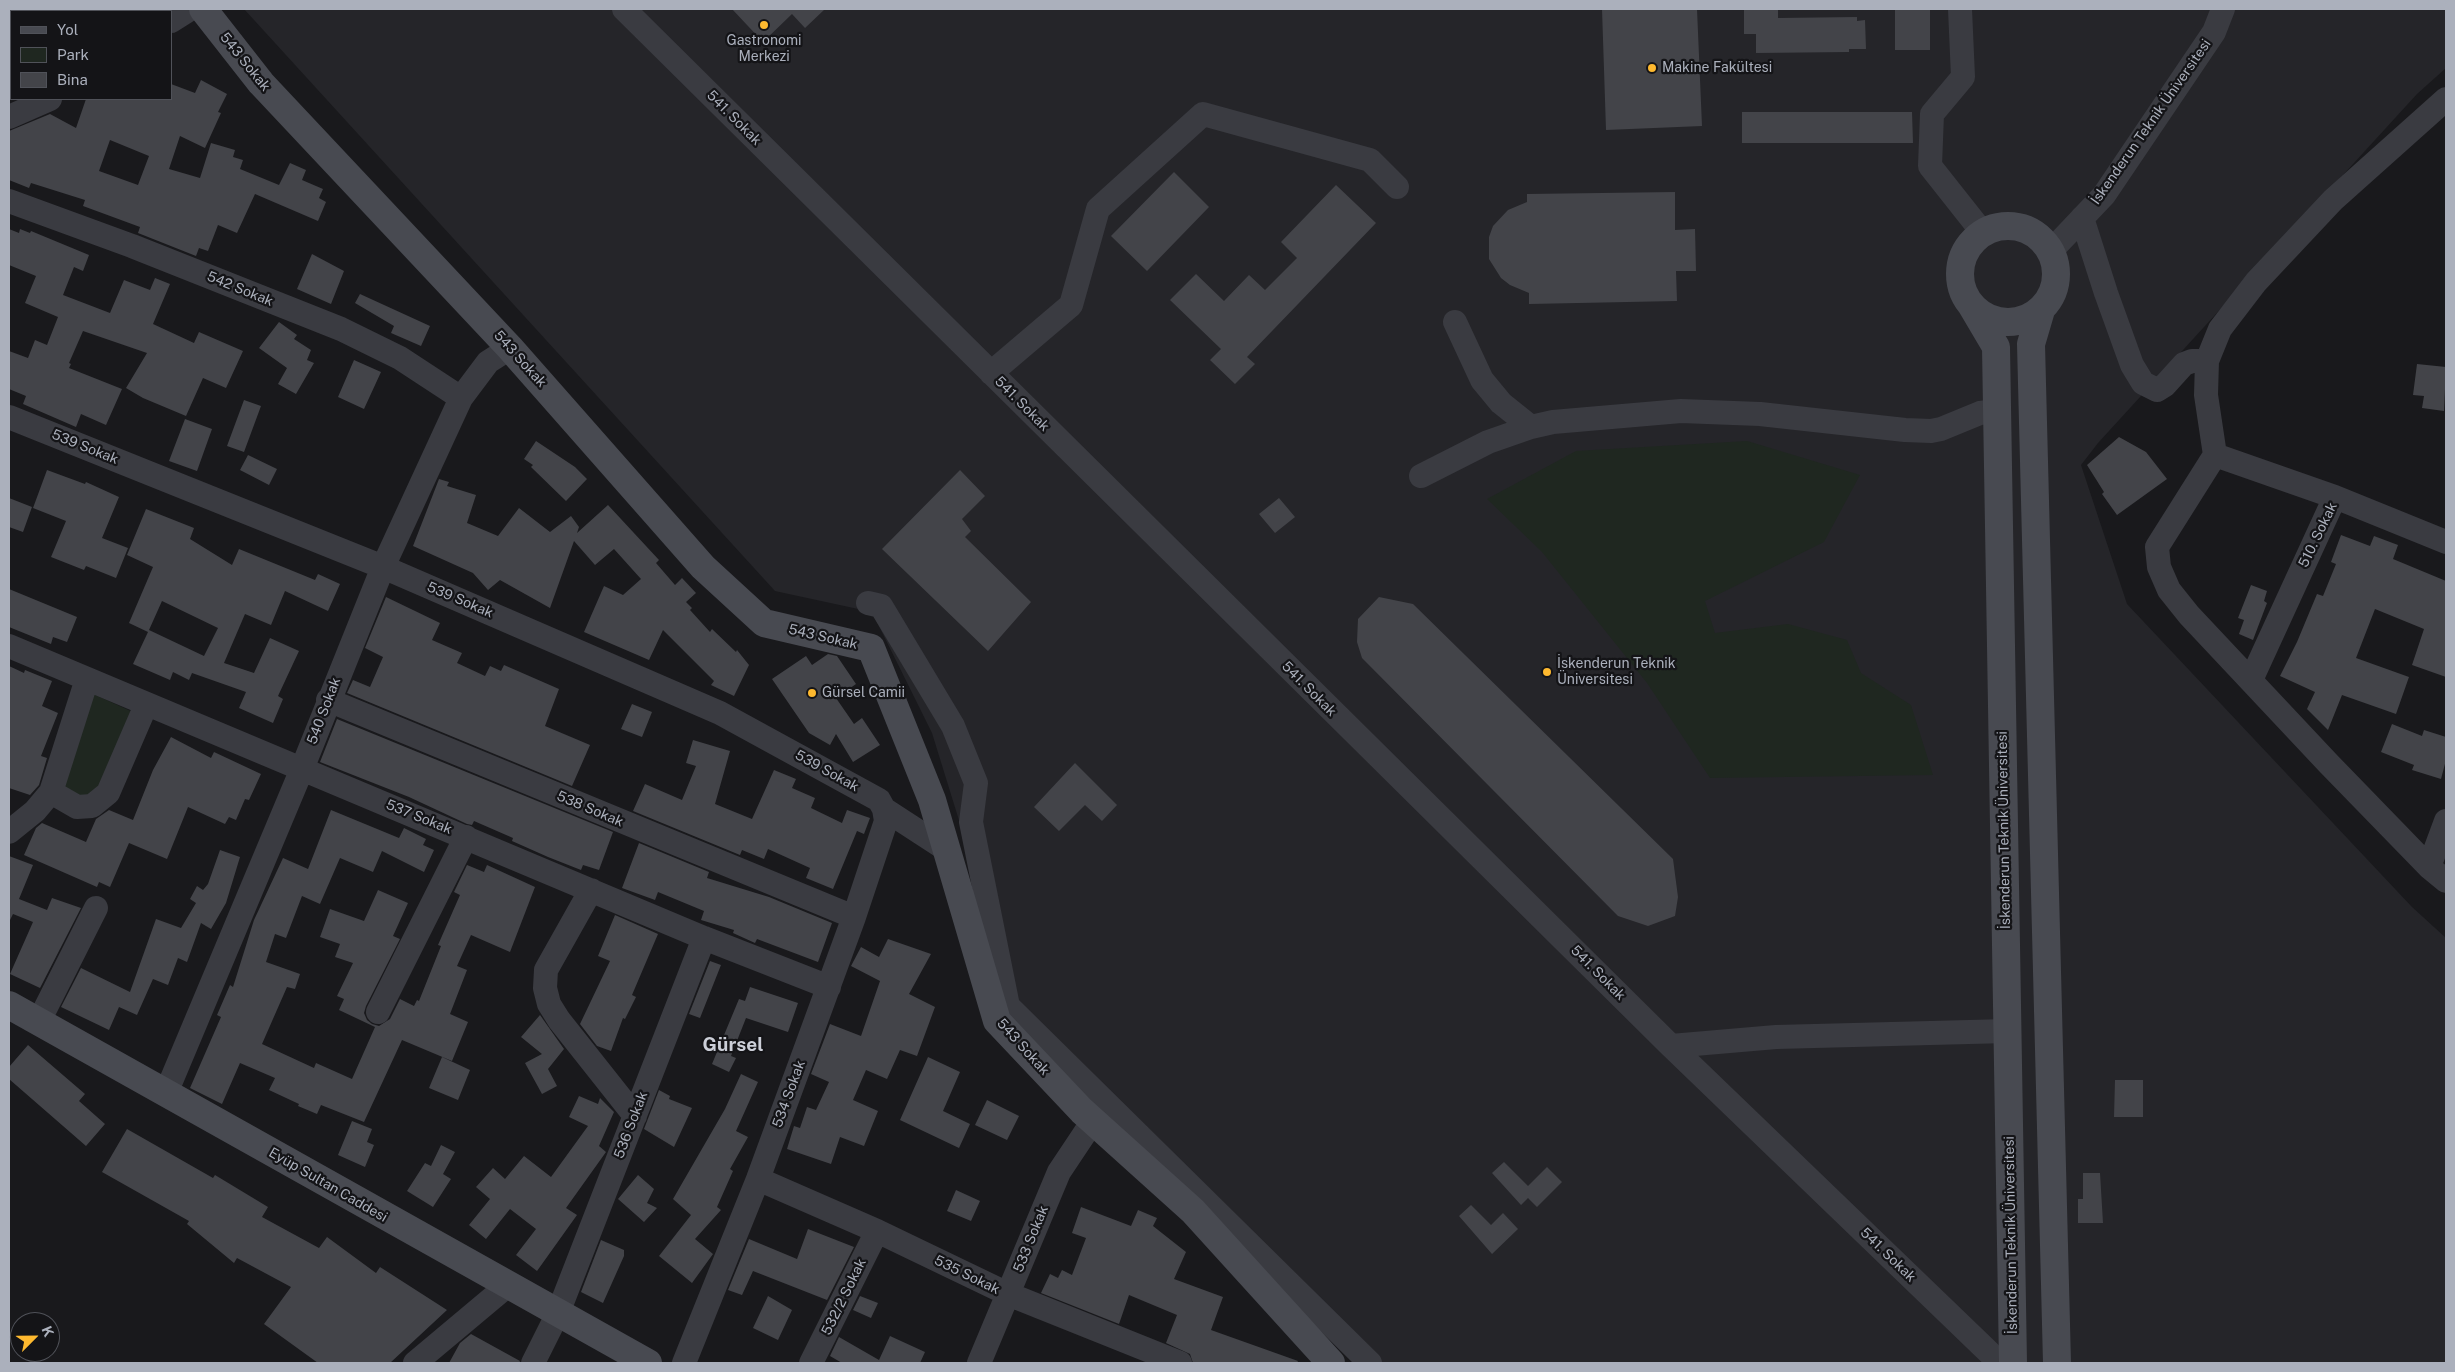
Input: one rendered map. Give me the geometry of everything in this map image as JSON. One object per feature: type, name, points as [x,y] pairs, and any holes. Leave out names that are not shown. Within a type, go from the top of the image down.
[{"type":"street","points":[[172,20],[190,9]]},
{"type":"street","name":"543 Sokak","points":[[203,9],[261,83],[510,348],[703,567],[764,623],[871,648],[932,800],[997,1021],[1093,1121],[1193,1211],[1331,1363]]},
{"type":"street","name":"541. Sokak","points":[[624,9],[1671,1046],[2000,1363]]},
{"type":"street","points":[[1960,9],[1963,77],[1932,114],[1930,166],[1983,233]]},
{"type":"street","name":"İskenderun Teknik Üniversitesi","points":[[2050,252],[2104,195],[2214,32],[2223,9]]},
{"type":"street","points":[[2438,874],[2251,680],[2169,590],[2159,567],[2157,547],[2215,455],[2206,395],[2208,361],[2220,329],[2256,282],[2333,200],[2446,99]]},
{"type":"street","points":[[9,117],[48,100]]},
{"type":"street","points":[[992,374],[1072,305],[1098,209],[1203,114],[1370,160],[1397,187]]},
{"type":"street","name":"542 Sokak","points":[[9,201],[132,246],[341,330],[400,358],[461,398]]},
{"type":"street","points":[[2082,218],[2109,302],[2132,364],[2143,383],[2158,390],[2184,364],[2192,361],[2208,361]]},
{"type":"street","points":[[2041,310],[2027,318],[2012,322],[1996,321],[1981,314],[1970,303],[1962,289],[1960,273],[1963,257],[1971,244],[1983,233],[1998,227],[2013,226],[2028,231],[2041,239],[2050,252],[2056,267],[2055,282],[2050,297],[2041,310],[2031,344],[2057,1363]]},
{"type":"street","name":"İskenderun Teknik Üniversitesi","points":[[1970,303],[1996,347],[2013,1363]]},
{"type":"street","points":[[1455,322],[1482,380],[1501,403],[1531,427]]},
{"type":"street","name":"540 Sokak","points":[[166,1093],[302,769],[328,700],[383,567],[461,398],[488,362],[510,348]]},
{"type":"street","points":[[1421,476],[1488,442],[1531,427],[1553,422],[1682,411],[1760,414],[1905,430],[1931,431],[1941,429],[1980,413],[1997,411]]},
{"type":"street","name":"539 Sokak","points":[[9,417],[383,567],[720,713],[879,800],[885,815],[947,850]]},
{"type":"street","points":[[2215,455],[2335,497]]},
{"type":"street","name":"510. Sokak","points":[[2251,680],[2335,497],[2446,542]]},
{"type":"street","points":[[868,603],[881,606],[894,627],[953,726],[976,783],[971,822],[1008,1006],[1370,1363]]},
{"type":"street","name":"537 Sokak","points":[[9,646],[704,938],[829,987]]},
{"type":"street","points":[[9,832],[35,811],[51,792],[86,679]]},
{"type":"street","name":"538 Sokak","points":[[328,700],[854,917]]},
{"type":"street","points":[[51,792],[77,807],[92,806],[108,793],[146,705]]},
{"type":"street","name":"534 Sokak","points":[[684,1363],[758,1179],[829,987],[854,917],[885,815]]},
{"type":"street","points":[[2438,874],[2446,822]]},
{"type":"street","points":[[378,1012],[466,837]]},
{"type":"street","points":[[591,890],[546,970],[545,988],[549,1004],[560,1020],[635,1116]]},
{"type":"street","points":[[39,1021],[96,908]]},
{"type":"street","name":"536 Sokak","points":[[533,1363],[558,1313],[704,938]]},
{"type":"street","name":"Eyüp Sultan Caddesi","points":[[9,1006],[39,1021],[648,1363]]},
{"type":"street","points":[[1671,1046],[1776,1037],[2008,1031]]},
{"type":"street","name":"533 Sokak","points":[[979,1363],[1059,1172],[1093,1121]]},
{"type":"street","name":"535 Sokak","points":[[758,1179],[877,1231],[1008,1294],[1180,1363]]},
{"type":"street","name":"532/2 Sokak","points":[[811,1363],[877,1231]]},
{"type":"street","points":[[415,1363],[508,1285]]},
{"type":"shaded area","name":"İskenderun Teknik Üniversitesi","points":[[244,9],[2446,9],[2446,68],[2417,94],[2098,443],[2081,465],[2127,604],[2412,907],[2446,938],[2446,1363],[1360,1363],[1001,1010],[979,885],[932,733],[872,612],[775,591]]},
{"type":"green space","points":[[1747,441],[1860,475],[1824,542],[1705,601],[1715,633],[1788,624],[1847,640],[1861,673],[1911,705],[1933,775],[1710,778],[1647,683],[1542,552],[1487,499],[1576,451]]},
{"type":"green space","points":[[91,693],[135,713],[107,781],[91,799],[57,790]]},
{"type":"building","name":"Gastronomi Merkezi","points":[[732,9],[825,9],[805,28],[792,14],[763,42]]},
{"type":"building","name":"Makine Fakültesi","points":[[1602,9],[1697,9],[1702,126],[1606,130]]},
{"type":"building","points":[[1744,9],[1778,9],[1778,18],[1857,17],[1857,21],[1865,20],[1866,49],[1849,49],[1849,52],[1756,53],[1756,34],[1744,34]]},
{"type":"building","points":[[1895,9],[1930,9],[1930,50],[1895,50]]},
{"type":"building","points":[[201,80],[227,94],[218,112],[221,113],[205,148],[180,136],[169,169],[200,178],[211,143],[235,150],[233,157],[243,160],[240,169],[279,185],[290,163],[306,170],[302,180],[323,189],[319,198],[326,202],[318,221],[255,194],[237,233],[218,225],[208,251],[199,248],[196,256],[138,233],[140,227],[83,206],[85,200],[31,183],[29,188],[9,180],[9,131],[50,114],[76,128],[86,100],[172,100],[172,84],[195,93]],"holes":[[[110,140],[149,156],[138,185],[99,171]]]},
{"type":"building","points":[[1742,112],[1912,112],[1913,143],[1742,143]]},
{"type":"building","points":[[1174,172],[1209,207],[1147,271],[1111,236]]},
{"type":"building","points":[[1336,185],[1376,223],[1247,357],[1255,364],[1235,384],[1210,360],[1221,349],[1170,300],[1196,274],[1224,301],[1249,275],[1265,290],[1297,258],[1281,242]]},
{"type":"building","points":[[1675,192],[1675,230],[1695,229],[1696,271],[1676,271],[1677,301],[1529,304],[1529,293],[1510,285],[1501,278],[1489,259],[1489,237],[1493,226],[1508,210],[1527,202],[1527,194]]},
{"type":"building","points":[[9,229],[19,233],[20,229],[30,233],[31,231],[89,255],[83,271],[74,267],[63,295],[110,313],[124,280],[150,290],[155,278],[170,284],[153,324],[194,343],[199,332],[243,351],[226,388],[203,378],[186,416],[143,398],[126,388],[147,353],[83,331],[69,363],[71,364],[69,368],[122,389],[106,425],[81,414],[76,427],[23,404],[26,396],[9,389],[9,351],[28,358],[35,340],[47,345],[58,317],[25,303],[36,276],[9,265]]},
{"type":"building","points":[[312,254],[344,271],[331,304],[297,289]]},
{"type":"building","points":[[360,294],[430,326],[421,346],[391,333],[394,326],[355,303]]},
{"type":"building","points":[[279,322],[297,335],[294,339],[311,350],[307,360],[314,363],[296,394],[278,384],[287,368],[259,348]]},
{"type":"building","points":[[354,360],[381,372],[364,409],[338,397]]},
{"type":"building","points":[[2417,364],[2446,367],[2444,411],[2422,408],[2424,396],[2413,395]]},
{"type":"building","points":[[244,400],[261,406],[244,452],[227,446]]},
{"type":"building","points":[[185,419],[212,429],[197,471],[169,461]]},
{"type":"building","points":[[2119,437],[2146,452],[2167,479],[2117,515],[2102,494],[2104,492],[2087,465]]},
{"type":"building","points":[[536,441],[575,467],[587,479],[566,501],[531,467],[533,465],[524,459]]},
{"type":"building","points":[[248,455],[277,469],[269,485],[240,470]]},
{"type":"building","points":[[47,470],[85,484],[86,482],[119,497],[102,538],[128,548],[116,578],[86,566],[84,570],[51,557],[66,521],[33,508]]},
{"type":"building","points":[[960,470],[985,496],[962,519],[971,531],[965,537],[1031,602],[988,651],[882,549]]},
{"type":"building","points":[[439,479],[449,482],[447,486],[476,495],[467,523],[498,536],[519,508],[550,532],[571,516],[579,527],[577,533],[608,505],[659,560],[656,563],[675,585],[682,578],[696,593],[686,602],[692,608],[690,610],[710,632],[712,629],[736,652],[737,650],[749,665],[734,696],[711,685],[714,681],[663,630],[649,660],[584,632],[604,586],[623,595],[641,579],[614,549],[595,565],[574,541],[550,608],[500,580],[488,590],[473,573],[413,546]]},
{"type":"building","points":[[9,498],[32,507],[23,532],[9,527]]},
{"type":"building","points":[[1279,498],[1295,517],[1275,533],[1259,514]]},
{"type":"building","points":[[146,509],[194,528],[190,539],[232,565],[239,549],[315,580],[318,574],[340,584],[328,611],[285,591],[271,625],[245,614],[224,663],[254,673],[270,638],[299,651],[278,696],[283,699],[273,723],[239,708],[246,692],[192,673],[189,680],[173,672],[170,680],[133,664],[148,632],[129,623],[153,567],[127,555]],"holes":[[[162,601],[218,628],[204,656],[149,630]]]},
{"type":"building","points":[[2341,535],[2370,546],[2374,536],[2398,545],[2393,559],[2446,581],[2446,677],[2412,665],[2424,629],[2375,609],[2356,658],[2409,677],[2396,714],[2342,695],[2328,730],[2307,709],[2315,692],[2280,676],[2297,642],[2317,594],[2323,596],[2336,564],[2331,562]]},
{"type":"building","points":[[2251,585],[2267,591],[2264,601],[2267,603],[2253,640],[2239,634],[2244,620],[2238,618]]},
{"type":"building","points":[[9,589],[77,617],[67,642],[53,637],[51,644],[9,627]]},
{"type":"building","points":[[386,597],[440,623],[432,640],[462,653],[457,663],[485,676],[490,666],[501,671],[504,665],[559,689],[545,726],[590,745],[572,786],[347,693],[353,680],[370,687],[383,657],[365,648]]},
{"type":"building","points":[[1379,597],[1413,604],[1673,859],[1678,897],[1675,916],[1648,926],[1618,916],[1362,658],[1357,642],[1358,619]]},
{"type":"building","name":"Gürsel Camii","points":[[828,654],[837,656],[856,684],[836,698],[854,724],[862,718],[880,745],[853,762],[836,734],[830,745],[809,733],[772,679],[806,656],[812,665]]},
{"type":"building","points":[[9,666],[24,673],[25,670],[52,681],[42,706],[58,713],[41,756],[47,758],[39,785],[30,795],[9,788]]},
{"type":"building","points":[[632,704],[652,712],[642,737],[621,729]]},
{"type":"building","points":[[337,719],[613,832],[599,870],[583,865],[581,870],[512,841],[513,838],[474,821],[472,825],[467,824],[409,797],[320,762]]},
{"type":"building","points":[[2392,724],[2422,736],[2424,730],[2446,737],[2446,760],[2441,779],[2412,770],[2414,765],[2381,752]]},
{"type":"building","points":[[171,737],[211,758],[214,752],[261,774],[249,800],[245,799],[236,820],[229,817],[225,824],[188,807],[167,859],[129,843],[110,887],[99,882],[97,887],[24,855],[36,828],[42,823],[86,842],[96,819],[109,810],[133,820],[153,770]]},
{"type":"building","points":[[693,740],[730,751],[715,804],[752,819],[774,770],[796,779],[792,788],[815,798],[811,808],[842,823],[847,810],[870,818],[864,834],[857,831],[833,889],[806,878],[810,868],[768,849],[764,859],[742,850],[740,855],[633,811],[645,784],[682,800],[696,766],[686,763]]},
{"type":"building","points":[[1075,763],[1117,805],[1102,821],[1085,805],[1059,831],[1034,807]]},
{"type":"building","points":[[331,810],[399,838],[404,828],[426,839],[423,845],[434,850],[424,872],[382,851],[373,872],[340,858],[320,904],[302,896],[286,938],[275,934],[266,962],[300,974],[295,989],[287,987],[262,1044],[314,1068],[316,1063],[352,1079],[375,1027],[339,1010],[344,999],[337,996],[353,963],[335,957],[340,944],[320,937],[330,909],[364,921],[378,890],[408,903],[393,936],[400,939],[364,1013],[367,1020],[379,1026],[390,1019],[400,999],[414,1006],[417,1000],[419,1001],[441,946],[438,945],[460,895],[454,892],[467,865],[484,872],[487,865],[535,887],[510,952],[471,935],[457,966],[467,970],[450,1014],[468,1022],[452,1061],[402,1040],[364,1122],[321,1105],[317,1114],[298,1106],[299,1104],[269,1090],[275,1078],[240,1063],[222,1104],[190,1088],[221,1017],[217,1015],[230,985],[233,987],[254,920],[283,858],[308,869]]},
{"type":"building","points":[[639,843],[709,872],[707,878],[769,897],[832,923],[818,962],[757,939],[755,943],[733,933],[734,930],[701,920],[704,911],[658,892],[655,900],[622,888]]},
{"type":"building","points":[[220,850],[240,857],[226,903],[211,929],[201,923],[187,962],[178,958],[168,985],[153,979],[137,1015],[119,1007],[109,1030],[61,1007],[81,968],[130,992],[156,919],[181,928],[196,903],[190,899],[197,886],[203,890],[208,884]]},
{"type":"building","points":[[9,856],[33,865],[19,899],[47,910],[52,898],[81,908],[40,988],[10,974],[33,922],[13,914],[9,922]]},
{"type":"building","points":[[615,915],[658,934],[632,995],[636,997],[625,1019],[623,1018],[611,1051],[597,1046],[580,1024],[610,961],[598,956]]},
{"type":"building","points":[[888,939],[931,954],[909,994],[935,1007],[917,1056],[900,1050],[887,1079],[866,1070],[853,1100],[878,1111],[864,1146],[840,1137],[831,1164],[787,1149],[794,1126],[800,1128],[807,1107],[816,1110],[829,1082],[811,1074],[830,1024],[861,1036],[880,981],[851,966],[861,947],[879,957]]},
{"type":"building","points":[[710,961],[721,965],[700,1018],[689,1014]]},
{"type":"building","points":[[750,987],[798,1003],[788,1032],[746,1018],[731,1056],[736,1058],[729,1072],[712,1064],[739,999],[745,1001]]},
{"type":"building","points":[[540,1015],[564,1049],[548,1069],[557,1086],[542,1094],[525,1063],[542,1054],[521,1037]]},
{"type":"building","points":[[28,1045],[85,1094],[79,1101],[105,1124],[86,1146],[9,1079],[9,1067]]},
{"type":"building","points":[[442,1057],[470,1070],[458,1100],[429,1088]]},
{"type":"building","points":[[928,1057],[960,1072],[943,1111],[970,1124],[959,1148],[900,1120]]},
{"type":"building","points":[[741,1074],[758,1082],[736,1131],[748,1137],[730,1169],[733,1171],[717,1207],[721,1210],[695,1239],[713,1254],[692,1283],[659,1256],[691,1215],[673,1199],[725,1109]]},
{"type":"building","points":[[2115,1080],[2143,1080],[2143,1117],[2114,1117]]},
{"type":"building","points":[[659,1090],[670,1096],[669,1099],[692,1108],[674,1147],[644,1129]]},
{"type":"building","points":[[579,1096],[598,1104],[600,1098],[614,1112],[599,1146],[606,1152],[566,1208],[577,1215],[537,1271],[516,1255],[536,1229],[510,1209],[486,1239],[469,1225],[490,1199],[476,1187],[493,1168],[505,1179],[524,1156],[551,1177],[588,1126],[569,1117]]},
{"type":"building","points":[[987,1100],[1019,1116],[1007,1140],[975,1125]]},
{"type":"building","points":[[352,1121],[372,1129],[367,1142],[374,1145],[365,1167],[338,1155]]},
{"type":"building","points":[[127,1129],[213,1178],[215,1175],[268,1207],[262,1217],[319,1248],[327,1237],[376,1273],[380,1267],[447,1310],[390,1363],[318,1363],[264,1324],[291,1287],[237,1258],[234,1263],[187,1224],[189,1221],[102,1172]]},
{"type":"building","points":[[441,1145],[455,1152],[443,1174],[451,1179],[433,1207],[407,1191],[425,1163],[431,1166]]},
{"type":"building","points":[[1504,1162],[1528,1186],[1547,1167],[1562,1182],[1537,1207],[1528,1198],[1521,1205],[1492,1173]]},
{"type":"building","points":[[2083,1173],[2100,1173],[2103,1223],[2078,1223],[2078,1199],[2083,1199]]},
{"type":"building","points":[[638,1175],[654,1189],[647,1203],[657,1208],[644,1222],[618,1199]]},
{"type":"building","points":[[956,1190],[980,1201],[971,1221],[947,1211]]},
{"type":"building","points":[[1471,1205],[1491,1225],[1503,1213],[1518,1229],[1492,1254],[1459,1216]]},
{"type":"building","points":[[1081,1207],[1131,1226],[1138,1210],[1157,1218],[1153,1226],[1186,1252],[1174,1279],[1223,1297],[1211,1330],[1298,1361],[1297,1363],[1193,1363],[1190,1354],[1166,1343],[1177,1315],[1129,1295],[1119,1324],[1041,1293],[1050,1274],[1058,1278],[1062,1270],[1072,1275],[1086,1238],[1072,1233]]},
{"type":"building","points":[[808,1229],[854,1247],[827,1300],[753,1271],[742,1295],[728,1290],[749,1239],[797,1259]]},
{"type":"building","points":[[601,1240],[624,1250],[624,1256],[603,1303],[581,1292]]},
{"type":"building","points":[[768,1296],[792,1310],[778,1340],[753,1328]]},
{"type":"building","points":[[860,1296],[878,1303],[871,1318],[853,1310]]},
{"type":"building","points":[[471,1334],[520,1361],[519,1363],[449,1363],[460,1343]]},
{"type":"building","points":[[890,1336],[925,1352],[920,1363],[842,1363],[830,1356],[839,1337],[879,1360]]},
{"type":"place","name":"Gastronomi Merkezi","points":[[764,25]]},
{"type":"place","name":"Makine Fakültesi","points":[[1652,68]]},
{"type":"place","name":"İskenderun Teknik Üniversitesi","points":[[1547,672]]},
{"type":"place","name":"Gürsel Camii","points":[[812,693]]},
{"type":"district","name":"Gürsel","points":[[733,1045]]}]
